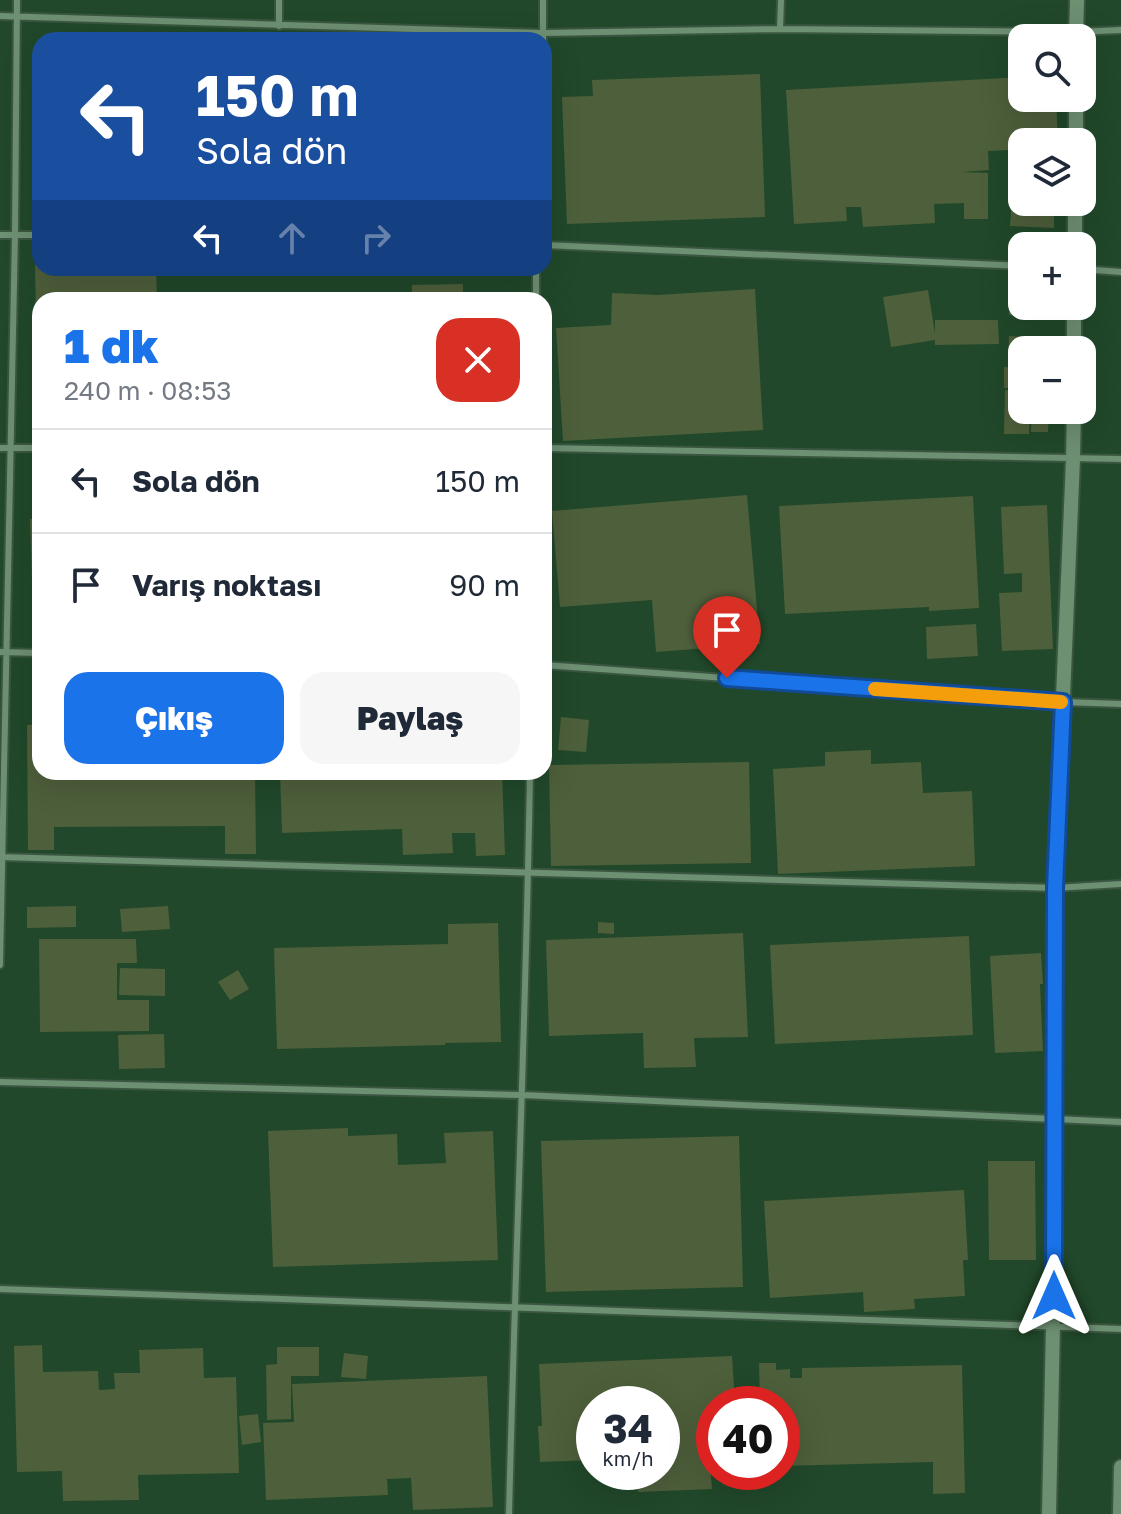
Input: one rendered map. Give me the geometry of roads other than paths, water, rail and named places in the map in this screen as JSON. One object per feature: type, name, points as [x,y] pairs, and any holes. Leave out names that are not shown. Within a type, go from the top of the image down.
[{"type":"street","points":[[1076,24],[1077,0]]},
{"type":"street","points":[[1049,1514],[1055,888],[1074,424]]},
{"type":"street","points":[[1120,1514],[1121,1467]]},
{"type":"lane","points":[[0,965],[3,652],[15,235],[17,0]]},
{"type":"lane","points":[[279,0],[279,26]]},
{"type":"lane","points":[[543,0],[543,32]]},
{"type":"lane","points":[[780,29],[781,0]]},
{"type":"lane","points":[[0,16],[423,32]]},
{"type":"lane","points":[[552,37],[780,29],[1008,34]]},
{"type":"lane","points":[[1096,33],[1121,30]]},
{"type":"lane","points":[[0,235],[32,235]]},
{"type":"lane","points":[[552,245],[1008,265]]},
{"type":"lane","points":[[1096,270],[1121,272]]},
{"type":"lane","points":[[0,448],[32,448]]},
{"type":"lane","points":[[552,448],[1121,459]]},
{"type":"lane","points":[[3,652],[32,653]]},
{"type":"lane","points":[[552,666],[1121,704]]},
{"type":"lane","points":[[509,1514],[530,780]]},
{"type":"lane","points":[[1,857],[1055,888],[1121,884]]},
{"type":"lane","points":[[0,1082],[523,1095],[1121,1122]]},
{"type":"lane","points":[[0,1289],[1121,1329]]}]
